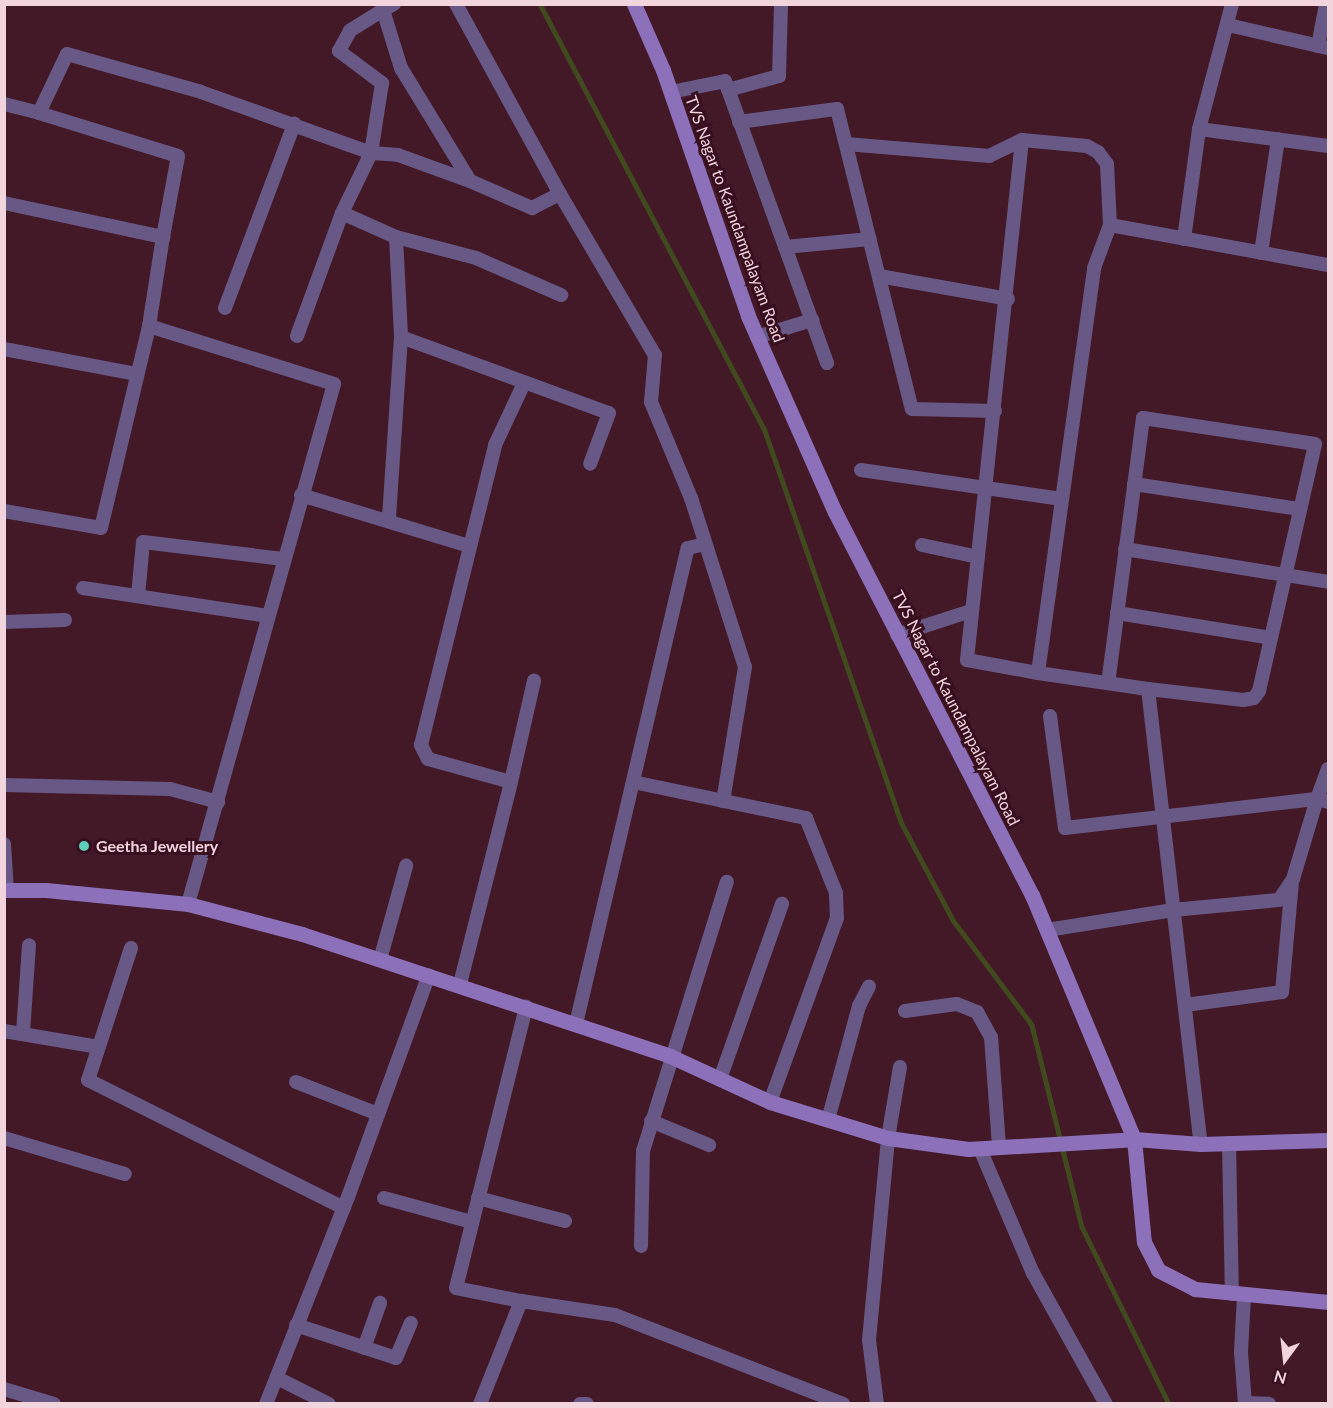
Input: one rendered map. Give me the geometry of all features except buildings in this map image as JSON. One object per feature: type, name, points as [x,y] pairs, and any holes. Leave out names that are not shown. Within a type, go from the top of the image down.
[{"type":"street","points":[[456,4],[560,194],[655,355],[651,402],[691,498],[745,668],[723,801]]},
{"type":"street","name":"TVS Nagar to Kaundampalayam Road","points":[[634,4],[671,92],[757,337],[835,512],[1047,930],[1134,1139],[1144,1242],[1158,1270],[1195,1289],[1238,1295],[1329,1302]]},
{"type":"street","points":[[728,90],[779,76],[781,4]]},
{"type":"street","points":[[1184,239],[1199,129],[1232,4]]},
{"type":"street","points":[[1228,24],[1323,47],[1326,4]]},
{"type":"street","points":[[297,336],[342,213],[371,153],[382,83],[339,51],[350,31],[388,7],[401,68],[470,181]]},
{"type":"street","points":[[39,113],[67,54],[201,92],[371,153],[398,155],[470,181],[532,208],[560,194]]},
{"type":"street","points":[[671,92],[725,81],[827,363]]},
{"type":"street","points":[[4,104],[178,156],[149,326],[101,528],[4,511]]},
{"type":"street","points":[[739,122],[837,110],[912,409],[995,411]]},
{"type":"street","points":[[225,308],[294,124]]},
{"type":"street","points":[[1199,129],[1329,146]]},
{"type":"street","points":[[1260,253],[1278,139]]},
{"type":"street","points":[[846,144],[989,156],[1022,140],[1087,146],[1098,152],[1110,177],[1110,225],[1094,268],[1038,673]]},
{"type":"street","points":[[1022,140],[1008,299],[971,611],[968,660],[1038,673],[1148,689],[1243,700],[1254,698],[1259,691],[1315,444],[1143,418],[1108,683]]},
{"type":"street","points":[[4,203],[163,237]]},
{"type":"street","points":[[342,213],[396,237],[476,258],[561,295]]},
{"type":"street","points":[[1110,225],[1329,265]]},
{"type":"street","points":[[389,520],[401,337],[396,237]]},
{"type":"street","points":[[785,247],[870,239]]},
{"type":"street","points":[[879,276],[1008,299]]},
{"type":"street","points":[[757,337],[812,321]]},
{"type":"street","points":[[149,326],[334,384],[267,616],[263,649],[188,904]]},
{"type":"street","points":[[401,337],[609,413],[590,465]]},
{"type":"street","points":[[4,349],[136,374]]},
{"type":"street","points":[[511,782],[428,759],[421,751],[495,445],[524,383]]},
{"type":"street","points":[[861,470],[1062,499]]},
{"type":"street","points":[[1134,484],[1300,509]]},
{"type":"street","points":[[301,495],[469,546]]},
{"type":"street","points":[[138,596],[143,542],[284,559]]},
{"type":"street","points":[[576,1024],[688,549],[706,544]]},
{"type":"street","points":[[922,545],[978,557]]},
{"type":"street","points":[[1125,549],[1329,582]]},
{"type":"street","points":[[83,588],[267,616]]},
{"type":"street","points":[[897,634],[971,611]]},
{"type":"street","points":[[1117,613],[1270,638]]},
{"type":"street","points":[[4,622],[65,620]]},
{"type":"street","points":[[460,984],[534,681]]},
{"type":"street","points":[[1148,689],[1202,1144]]},
{"type":"street","points":[[1050,716],[1065,828],[1162,814],[1323,801]]},
{"type":"street","points":[[1047,930],[1173,910],[1279,900],[1293,879],[1323,801],[1329,769]]},
{"type":"street","points":[[633,782],[806,818],[836,893],[837,918],[770,1102]]},
{"type":"street","points":[[4,785],[170,789],[218,802]]},
{"type":"street","points":[[4,844],[6,890],[188,904],[460,984],[670,1056],[770,1102],[888,1138],[980,1149],[1134,1139],[1202,1144],[1329,1140]]},
{"type":"street","points":[[380,960],[406,866]]},
{"type":"street","points":[[1185,1005],[1282,992],[1293,879]]},
{"type":"street","points":[[641,1246],[643,1151],[670,1056],[727,882]]},
{"type":"street","points":[[720,1079],[782,904]]},
{"type":"street","points":[[23,1033],[29,945]]},
{"type":"street","points":[[131,948],[88,1080],[344,1208]]},
{"type":"street","points":[[266,1404],[344,1208],[429,975]]},
{"type":"street","points":[[828,1120],[859,1006],[868,986]]},
{"type":"street","points":[[904,1011],[957,1004],[977,1012],[991,1037],[999,1147]]},
{"type":"street","points":[[526,1007],[456,1288],[521,1301],[615,1315],[843,1404]]},
{"type":"street","points":[[4,1031],[99,1047]]},
{"type":"street","points":[[877,1404],[869,1340],[888,1138],[900,1067]]},
{"type":"street","points":[[296,1082],[378,1114]]},
{"type":"street","points":[[651,1121],[710,1145]]},
{"type":"street","points":[[4,1138],[125,1174]]},
{"type":"street","points":[[1229,1143],[1240,1352],[1245,1403],[1269,1404]]},
{"type":"street","points":[[980,1149],[1033,1273],[1106,1404]]},
{"type":"street","points":[[384,1198],[472,1222]]},
{"type":"street","points":[[478,1198],[565,1221]]},
{"type":"street","points":[[480,1404],[521,1301]]},
{"type":"street","points":[[364,1348],[380,1303]]},
{"type":"street","points":[[296,1325],[396,1359],[411,1323]]},
{"type":"street","points":[[277,1378],[329,1404]]},
{"type":"street","points":[[4,1389],[54,1404]]},
{"type":"street","points":[[580,1404],[586,1404]]},
{"type":"waterway","points":[[540,4],[764,428],[901,822],[953,920],[1032,1025],[1082,1227],[1169,1404]]},
{"type":"place","name":"Geetha Jewellery","points":[[84,846]]}]
